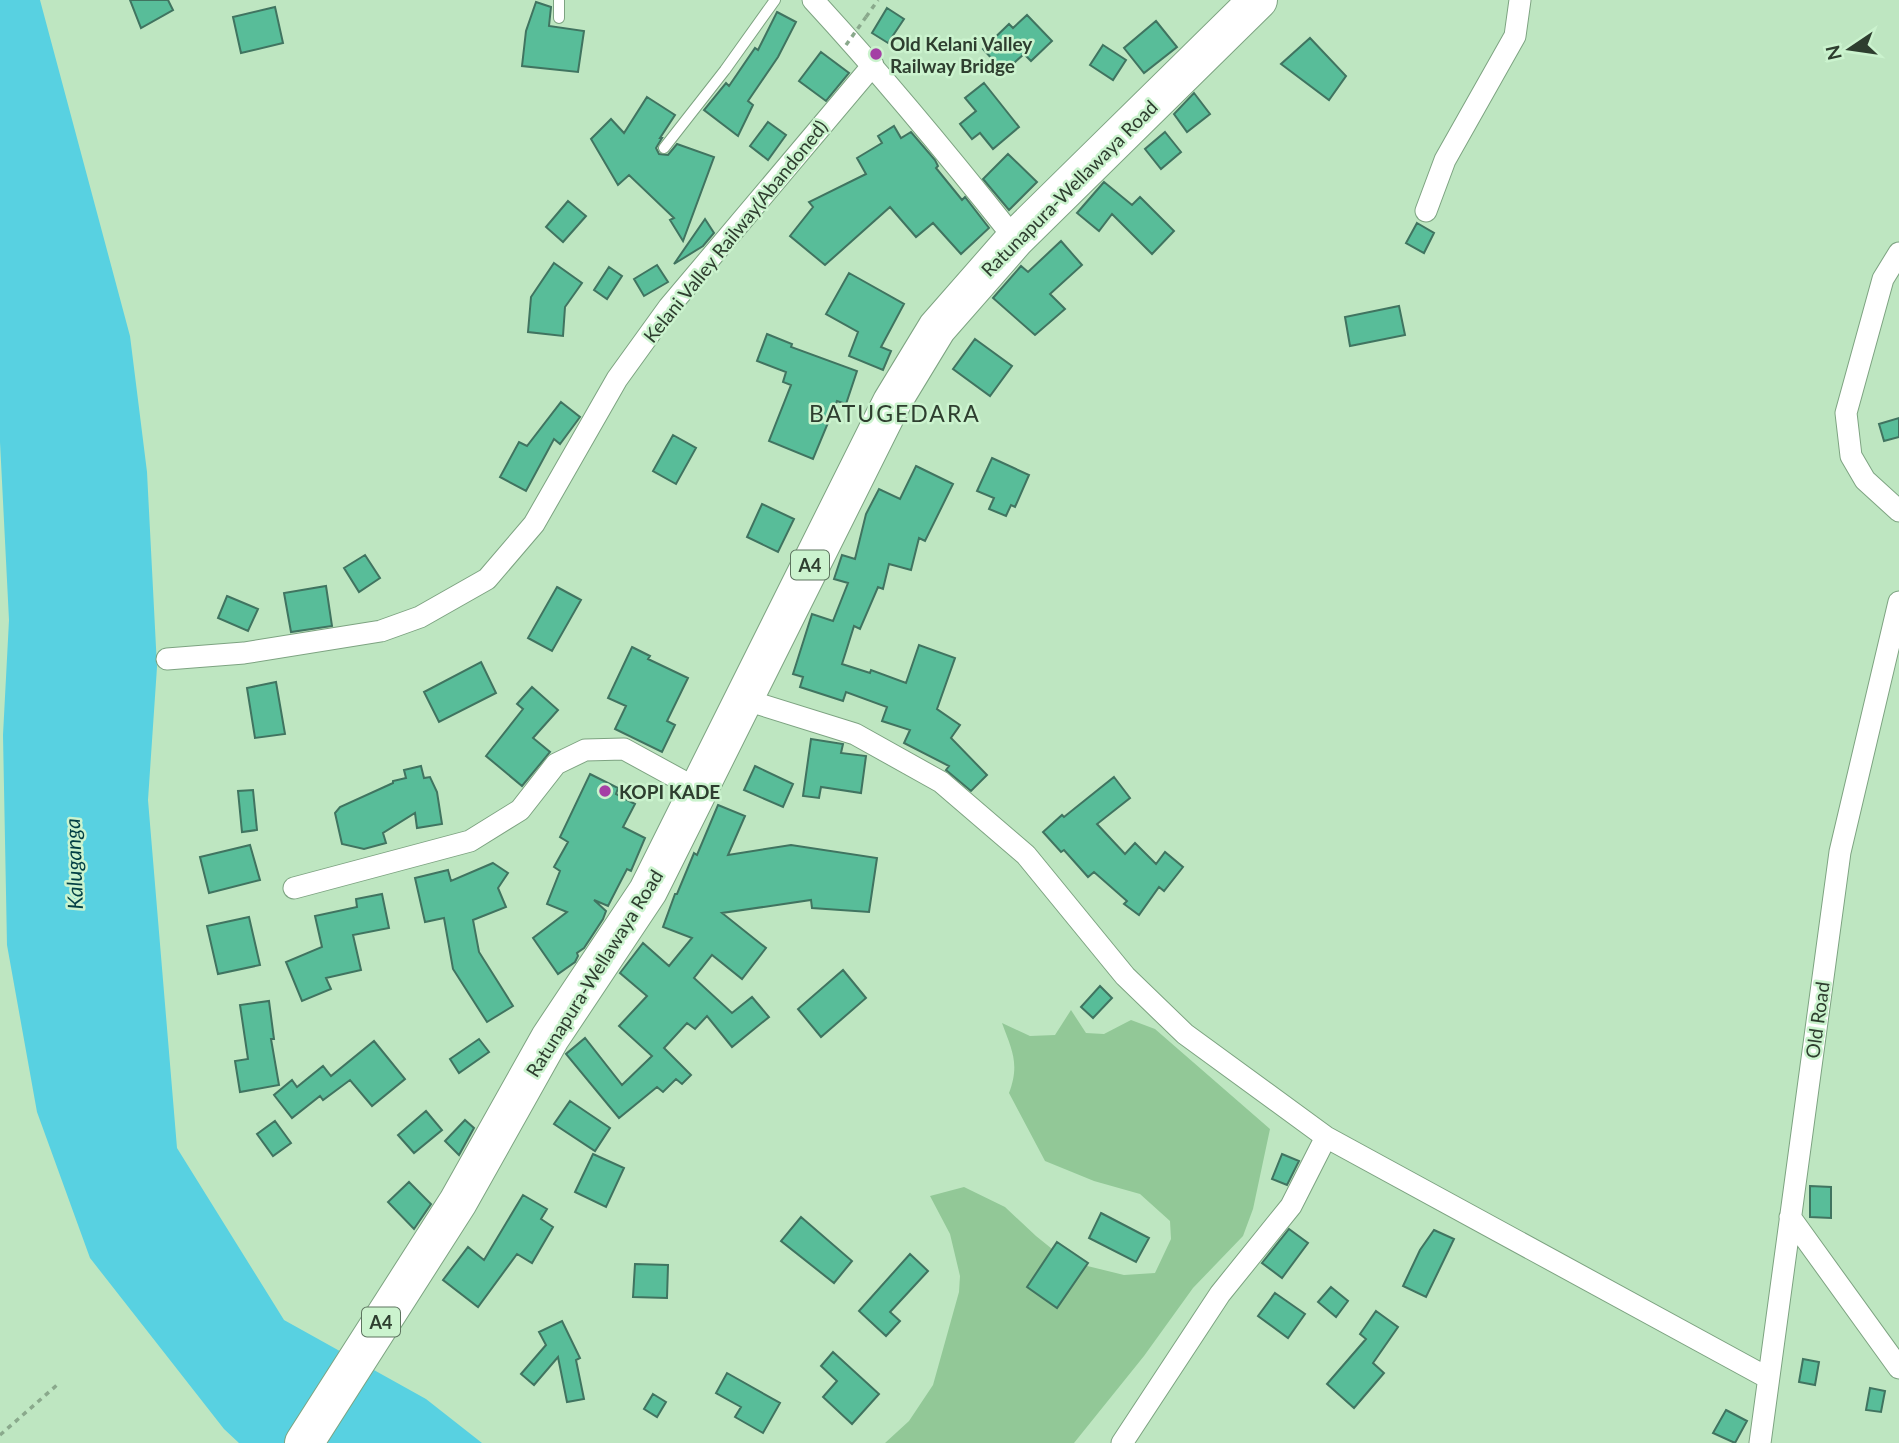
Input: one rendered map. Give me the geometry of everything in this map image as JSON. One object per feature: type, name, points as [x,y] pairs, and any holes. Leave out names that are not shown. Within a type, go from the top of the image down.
[{"type":"highway","name":"Ratunapura-Wellawaya Road","points":[[304,1443],[458,1202],[550,1038],[648,891],[892,402],[937,328],[1015,239],[1258,0]]},
{"type":"street","points":[[813,0],[936,139],[1015,239]]},
{"type":"street","points":[[1426,211],[1445,160],[1515,36],[1520,0]]},
{"type":"street","name":"Kelani Valley Railway(Abandoned)","points":[[167,659],[244,653],[381,631],[420,617],[487,579],[534,524],[617,379],[668,307],[873,65]]},
{"type":"street","points":[[1899,253],[1883,279],[1846,412],[1851,456],[1865,480],[1899,511]]},
{"type":"street","name":"Old Road","points":[[1760,1443],[1840,852],[1899,602]]},
{"type":"street","points":[[743,699],[855,734],[941,782],[1026,855],[1125,976],[1185,1034],[1326,1137],[1768,1378]]},
{"type":"street","points":[[294,888],[470,841],[520,810],[556,764],[585,750],[624,749],[699,790]]},
{"type":"street","points":[[1122,1443],[1220,1294],[1291,1206],[1326,1137]]},
{"type":"street","points":[[1790,1217],[1899,1368]]},
{"type":"lane","points":[[559,0],[559,18]]},
{"type":"lane","points":[[664,148],[725,71],[775,0]]},
{"type":"path","points":[[846,45],[878,0]]},
{"type":"path","points":[[0,1435],[57,1385]]},
{"type":"green space","points":[[1071,1010],[1086,1033],[1104,1034],[1131,1020],[1155,1029],[1270,1129],[1253,1209],[1243,1236],[1193,1288],[1144,1356],[1074,1443],[885,1443],[909,1421],[933,1385],[959,1292],[960,1276],[950,1234],[930,1196],[964,1187],[1005,1207],[1067,1261],[1124,1275],[1155,1273],[1171,1239],[1170,1221],[1140,1194],[1094,1181],[1045,1161],[1009,1093],[1014,1065],[1012,1049],[1002,1023],[1030,1036],[1055,1035]]},
{"type":"water","name":"Kaluganga","points":[[0,0],[40,0],[130,336],[147,472],[157,667],[148,800],[177,1148],[284,1320],[426,1399],[482,1443],[239,1443],[224,1429],[90,1258],[37,1112],[7,945],[3,735],[9,620],[0,442]]},
{"type":"building","points":[[130,0],[168,0],[173,10],[141,28]]},
{"type":"building","points":[[536,2],[551,7],[549,26],[584,31],[578,72],[522,66],[526,31]]},
{"type":"building","points":[[275,7],[283,43],[241,53],[233,17]]},
{"type":"building","points":[[887,8],[904,19],[888,43],[872,33]]},
{"type":"building","points":[[777,12],[796,22],[778,57],[748,101],[753,105],[738,136],[704,110],[726,83],[729,86],[755,48],[758,50]]},
{"type":"building","points":[[1027,15],[1052,41],[1031,61],[1024,54],[1004,72],[983,49],[1009,24],[1013,28]]},
{"type":"building","points":[[1156,21],[1177,47],[1144,73],[1124,48]]},
{"type":"building","points":[[1310,38],[1346,76],[1329,100],[1281,64]]},
{"type":"building","points":[[1103,45],[1126,60],[1113,80],[1090,65]]},
{"type":"building","points":[[821,52],[849,73],[826,101],[799,81]]},
{"type":"building","points":[[984,83],[1019,127],[993,149],[980,133],[972,139],[960,124],[976,111],[965,98]]},
{"type":"building","points":[[1194,93],[1210,114],[1187,132],[1174,114]]},
{"type":"building","points":[[647,97],[675,115],[660,138],[656,148],[659,154],[668,155],[677,144],[714,157],[683,241],[670,220],[674,218],[629,175],[618,185],[591,139],[611,119],[624,133]]},
{"type":"building","points":[[768,122],[786,135],[768,160],[750,146]]},
{"type":"building","points":[[894,126],[901,138],[911,132],[935,160],[938,166],[936,168],[962,200],[965,197],[989,228],[961,254],[933,223],[916,237],[890,207],[825,265],[790,236],[813,207],[809,202],[866,174],[857,158],[882,143],[878,136]]},
{"type":"building","points":[[1165,132],[1181,152],[1161,169],[1145,149]]},
{"type":"building","points":[[1008,154],[1037,182],[1009,210],[983,179]]},
{"type":"building","points":[[1104,182],[1132,205],[1140,197],[1174,231],[1152,254],[1112,214],[1099,231],[1077,213]]},
{"type":"building","points":[[568,201],[586,216],[563,242],[546,227]]},
{"type":"building","points":[[705,219],[714,233],[703,246],[674,264]]},
{"type":"building","points":[[1417,223],[1434,233],[1424,253],[1406,243]]},
{"type":"building","points":[[1061,241],[1082,265],[1050,294],[1065,309],[1035,335],[993,298],[1021,266],[1028,272]]},
{"type":"building","points":[[554,263],[582,283],[565,307],[563,336],[528,332],[531,297]]},
{"type":"building","points":[[657,265],[668,282],[644,296],[634,279]]},
{"type":"building","points":[[609,267],[622,276],[607,299],[594,290]]},
{"type":"building","points":[[849,273],[904,304],[881,347],[891,351],[883,370],[849,356],[858,332],[826,314]]},
{"type":"building","points":[[1399,306],[1405,335],[1350,346],[1345,317]]},
{"type":"building","points":[[767,334],[792,344],[791,347],[857,371],[846,404],[837,401],[813,459],[769,441],[791,385],[783,382],[786,372],[757,361]]},
{"type":"building","points":[[975,339],[1012,366],[990,396],[953,369]]},
{"type":"building","points":[[561,402],[580,417],[560,444],[554,439],[526,491],[500,477],[519,442],[527,446]]},
{"type":"building","points":[[1899,418],[1899,437],[1884,441],[1879,424]]},
{"type":"building","points":[[673,435],[696,448],[676,484],[653,471]]},
{"type":"building","points":[[992,458],[1029,475],[1015,507],[1011,505],[1006,516],[989,509],[994,498],[977,491]]},
{"type":"building","points":[[916,466],[953,484],[925,541],[919,538],[911,570],[889,564],[883,589],[878,587],[860,629],[854,626],[842,664],[870,673],[871,670],[906,683],[919,645],[955,658],[937,709],[960,725],[951,738],[987,775],[971,791],[946,770],[949,766],[904,743],[910,730],[882,721],[887,707],[846,692],[843,701],[800,687],[803,677],[793,674],[812,614],[833,621],[848,583],[834,579],[842,555],[855,559],[866,514],[879,489],[900,499]]},
{"type":"building","points":[[762,504],[794,519],[778,552],[747,537]]},
{"type":"building","points":[[365,555],[380,578],[359,592],[344,568]]},
{"type":"building","points":[[326,586],[332,626],[291,632],[284,593]]},
{"type":"building","points":[[557,587],[581,600],[552,651],[528,638]]},
{"type":"building","points":[[227,596],[258,609],[248,631],[218,618]]},
{"type":"building","points":[[632,647],[650,656],[648,659],[688,678],[667,721],[675,725],[662,752],[615,729],[626,706],[608,698]]},
{"type":"building","points":[[481,662],[496,693],[439,722],[424,692]]},
{"type":"building","points":[[276,682],[285,734],[255,738],[247,688]]},
{"type":"building","points":[[532,687],[558,710],[533,738],[550,752],[522,786],[486,756],[523,709],[517,704]]},
{"type":"building","points":[[811,739],[843,744],[841,753],[866,756],[861,793],[821,787],[819,798],[803,796]]},
{"type":"building","points":[[421,766],[424,778],[430,777],[437,792],[442,824],[417,828],[415,813],[383,833],[386,843],[364,849],[342,844],[335,813],[340,807],[393,781],[406,778],[404,770]]},
{"type":"building","points":[[755,766],[793,784],[783,807],[744,790]]},
{"type":"building","points":[[590,774],[618,788],[616,794],[635,804],[623,827],[645,838],[631,871],[627,869],[608,906],[594,900],[606,911],[603,919],[584,948],[577,953],[575,962],[558,974],[533,938],[567,912],[547,904],[560,871],[554,867],[568,842],[560,837]]},
{"type":"building","points":[[1114,777],[1130,798],[1097,824],[1125,854],[1135,843],[1156,864],[1165,852],[1183,867],[1164,891],[1159,887],[1139,915],[1124,904],[1127,901],[1094,872],[1088,877],[1064,850],[1061,852],[1043,832]]},
{"type":"building","points":[[253,790],[257,830],[242,832],[238,791]]},
{"type":"building","points":[[718,805],[745,816],[728,855],[791,845],[877,858],[869,912],[812,908],[811,900],[722,913],[766,948],[742,979],[712,955],[694,978],[732,1013],[752,997],[769,1017],[732,1047],[707,1016],[695,1029],[687,1023],[664,1048],[691,1075],[682,1084],[676,1079],[663,1092],[657,1087],[619,1118],[566,1054],[585,1038],[622,1085],[652,1056],[619,1026],[647,996],[620,973],[643,943],[669,966],[692,938],[663,927],[675,894],[694,853],[697,855]]},
{"type":"building","points":[[250,845],[260,880],[209,893],[200,857]]},
{"type":"building","points":[[493,863],[508,873],[498,888],[506,907],[473,920],[479,952],[513,1006],[487,1022],[453,969],[444,918],[425,922],[415,878],[448,870],[451,881]]},
{"type":"building","points":[[382,894],[389,928],[353,935],[361,970],[326,978],[331,989],[302,1001],[286,962],[322,947],[315,916],[357,907],[356,899]]},
{"type":"building","points":[[249,917],[260,965],[218,974],[207,926]]},
{"type":"building","points":[[843,970],[866,998],[821,1037],[798,1009]]},
{"type":"building","points":[[1100,986],[1112,998],[1093,1018],[1081,1007]]},
{"type":"building","points":[[269,1001],[274,1039],[271,1039],[279,1085],[240,1092],[235,1061],[248,1059],[240,1005]]},
{"type":"building","points":[[479,1039],[489,1052],[459,1073],[450,1059]]},
{"type":"building","points":[[374,1041],[405,1079],[372,1106],[350,1080],[323,1100],[320,1096],[292,1118],[274,1095],[292,1080],[297,1087],[323,1066],[331,1076]]},
{"type":"building","points":[[570,1101],[610,1128],[595,1151],[554,1124]]},
{"type":"building","points":[[426,1111],[442,1130],[414,1153],[398,1135]]},
{"type":"building","points":[[465,1120],[474,1128],[459,1155],[445,1141]]},
{"type":"building","points":[[275,1121],[291,1143],[273,1156],[257,1134]]},
{"type":"building","points":[[593,1154],[624,1168],[606,1207],[575,1192]]},
{"type":"building","points":[[1282,1154],[1299,1161],[1287,1185],[1272,1179]]},
{"type":"building","points":[[409,1182],[431,1204],[414,1229],[388,1202]]},
{"type":"building","points":[[1810,1186],[1831,1187],[1831,1218],[1810,1217]]},
{"type":"building","points":[[523,1195],[547,1209],[541,1219],[553,1227],[532,1263],[517,1254],[478,1307],[443,1280],[468,1247],[484,1260]]},
{"type":"building","points":[[1101,1213],[1149,1238],[1136,1262],[1089,1238]]},
{"type":"building","points":[[801,1217],[852,1261],[834,1283],[781,1241]]},
{"type":"building","points":[[1289,1229],[1308,1243],[1282,1278],[1262,1263]]},
{"type":"building","points":[[1434,1230],[1454,1239],[1426,1297],[1403,1286],[1420,1250]]},
{"type":"building","points":[[1057,1242],[1088,1263],[1057,1308],[1027,1287]]},
{"type":"building","points":[[910,1254],[928,1271],[890,1312],[900,1321],[886,1336],[859,1311]]},
{"type":"building","points":[[635,1264],[668,1265],[667,1298],[633,1297]]},
{"type":"building","points":[[1331,1287],[1348,1301],[1336,1317],[1318,1302]]},
{"type":"building","points":[[1275,1293],[1305,1314],[1288,1338],[1258,1316]]},
{"type":"building","points":[[1376,1311],[1398,1327],[1373,1363],[1384,1373],[1354,1408],[1327,1384],[1366,1339],[1360,1334]]},
{"type":"building","points":[[562,1321],[580,1358],[576,1360],[584,1399],[567,1402],[558,1357],[534,1385],[521,1374],[546,1345],[539,1332]]},
{"type":"building","points":[[833,1352],[879,1394],[852,1424],[823,1397],[837,1381],[821,1366]]},
{"type":"building","points":[[1803,1359],[1819,1362],[1815,1385],[1799,1382]]},
{"type":"building","points":[[727,1373],[780,1403],[763,1433],[735,1417],[741,1407],[716,1393]]},
{"type":"building","points":[[1870,1388],[1885,1391],[1881,1412],[1866,1410]]},
{"type":"building","points":[[653,1394],[666,1402],[657,1417],[644,1409]]},
{"type":"building","points":[[1726,1410],[1747,1421],[1735,1443],[1713,1433]]},
{"type":"place","name":"Old Kelani Valley Railway Bridge","points":[[876,54]]},
{"type":"place","name":"KOPI KADE","points":[[605,791]]},
{"type":"district","name":"BATUGEDARA","points":[[895,413]]}]
